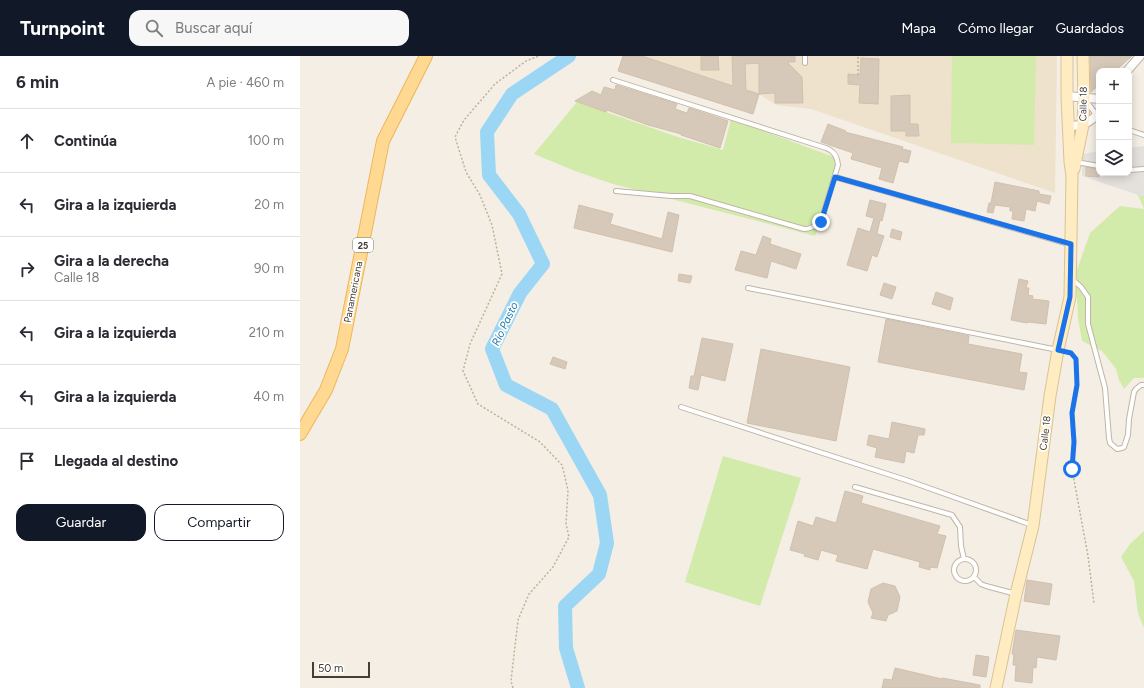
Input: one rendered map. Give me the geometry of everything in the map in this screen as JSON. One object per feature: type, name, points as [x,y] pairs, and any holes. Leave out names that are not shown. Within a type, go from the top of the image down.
[{"type":"main road","name":"Panamericana","points":[[300,434],[326,390],[342,349],[383,141],[426,56]]},
{"type":"main road","name":"Calle 18","points":[[996,688],[1016,594],[1034,526],[1050,396],[1058,350],[1070,297],[1072,176],[1068,126],[1067,56]]},
{"type":"main road","name":"Calle 18","points":[[1072,176],[1083,125],[1083,56]]},
{"type":"street","points":[[1130,68],[1140,56]]},
{"type":"street","points":[[1067,96],[1084,99],[1096,99]]},
{"type":"street","points":[[1068,126],[1083,125],[1096,116]]},
{"type":"lane","points":[[805,56],[805,63]]},
{"type":"lane","points":[[613,80],[830,150],[834,152],[838,161],[835,177],[821,222],[809,229],[804,229],[690,196],[671,196],[616,191]]},
{"type":"lane","points":[[1084,99],[1096,113]]},
{"type":"lane","points":[[1132,131],[1144,135]]},
{"type":"lane","points":[[1076,162],[1096,165]]},
{"type":"lane","points":[[1132,170],[1144,169]]},
{"type":"lane","points":[[835,177],[1071,244]]},
{"type":"lane","points":[[1070,277],[1081,287],[1088,297],[1088,324],[1105,388],[1109,438],[1110,443],[1117,448],[1124,447],[1128,435],[1129,419],[1134,392],[1141,385],[1144,385]]},
{"type":"lane","points":[[748,288],[1058,350]]},
{"type":"lane","points":[[681,408],[909,481],[1034,526]]},
{"type":"lane","points":[[856,487],[952,514],[960,527],[961,546],[964,559]]},
{"type":"lane","points":[[964,559],[972,562],[976,569],[974,577],[967,581],[958,579],[954,572],[956,563],[964,559]]},
{"type":"lane","points":[[974,577],[981,584],[1016,594]]},
{"type":"path","points":[[513,688],[511,681],[518,620],[529,594],[553,566],[569,537],[566,524],[568,490],[562,465],[540,442],[478,404],[463,370],[470,344],[502,274],[492,225],[480,195],[466,172],[455,137],[464,120],[495,84],[526,61],[539,56]]},
{"type":"path","points":[[858,56],[858,75]]},
{"type":"path","points":[[1058,350],[1071,353],[1076,359],[1077,385],[1072,413],[1074,442],[1072,469],[1088,556],[1094,603]]},
{"type":"shaded area","points":[[642,56],[1057,56],[1055,193],[811,109],[776,105],[759,94]]},
{"type":"shaded area","points":[[1144,146],[1144,196],[1082,176],[1082,154],[1096,152],[1096,176],[1132,176],[1132,148]]},
{"type":"green space","points":[[952,56],[1036,56],[1034,145],[951,143]]},
{"type":"green space","points":[[577,102],[678,137],[723,150],[731,119],[834,157],[838,178],[815,236],[613,184],[575,171],[534,154]]},
{"type":"green space","points":[[1138,195],[1144,196],[1144,209]]},
{"type":"green space","points":[[1120,206],[1144,209],[1144,378],[1134,378],[1124,389],[1119,380],[1116,369],[1102,351],[1082,341],[1078,318],[1076,273],[1090,233]]},
{"type":"green space","points":[[723,456],[801,478],[760,606],[685,582]]},
{"type":"green space","points":[[1144,531],[1144,628],[1138,613],[1134,581],[1121,557],[1130,544]]},
{"type":"building","points":[[623,56],[642,56],[733,86],[732,56],[795,56],[795,62],[787,62],[802,77],[803,103],[775,103],[775,93],[759,94],[753,114],[618,71]],"holes":[[[759,63],[759,94],[746,90],[745,64]]]},
{"type":"building","points":[[701,56],[718,56],[719,70],[701,70]]},
{"type":"building","points":[[1090,56],[1132,56],[1118,68],[1096,68],[1096,88],[1091,92]]},
{"type":"building","points":[[861,58],[879,59],[878,104],[859,103],[860,85],[848,84],[848,74],[860,75]]},
{"type":"building","points":[[616,85],[677,104],[675,109],[687,113],[689,108],[728,121],[720,148],[607,110],[606,112],[575,101],[592,91],[601,95],[604,87],[615,90]]},
{"type":"building","points":[[910,95],[910,124],[918,124],[919,136],[906,136],[906,131],[891,131],[891,96]]},
{"type":"building","points":[[828,124],[846,131],[845,132],[903,147],[902,149],[911,151],[908,163],[899,161],[893,183],[879,179],[882,168],[851,159],[853,153],[821,142]]},
{"type":"building","points":[[1086,167],[1096,169],[1096,176],[1099,177],[1086,176]]},
{"type":"building","points":[[995,182],[1039,191],[1039,194],[1051,196],[1049,204],[1037,201],[1035,211],[1026,209],[1024,221],[1012,219],[1013,211],[1010,211],[1010,207],[995,205],[993,213],[987,212],[989,203],[991,203]]},
{"type":"building","points":[[870,200],[886,204],[877,234],[884,236],[877,257],[872,255],[867,271],[847,265],[858,228],[870,232],[874,218],[866,216]]},
{"type":"building","points":[[579,205],[613,214],[610,224],[662,239],[668,212],[679,215],[672,252],[574,228]]},
{"type":"building","points":[[892,229],[902,232],[900,240],[890,237]]},
{"type":"building","points":[[763,236],[771,239],[770,244],[801,254],[796,269],[771,261],[767,278],[735,270],[741,251],[756,255]]},
{"type":"building","points":[[679,274],[692,276],[690,283],[678,281]]},
{"type":"building","points":[[1019,279],[1028,281],[1026,288],[1029,288],[1028,295],[1033,296],[1032,299],[1049,301],[1046,324],[1011,320]]},
{"type":"building","points":[[884,283],[896,287],[892,299],[880,295]]},
{"type":"building","points":[[936,292],[953,298],[950,310],[932,304]]},
{"type":"building","points":[[886,319],[969,336],[968,344],[1022,354],[1019,372],[1027,373],[1024,390],[878,362]]},
{"type":"building","points":[[702,338],[733,344],[725,381],[701,375],[698,390],[689,388],[691,376],[694,376]]},
{"type":"building","points":[[761,349],[850,367],[836,441],[747,423]]},
{"type":"building","points":[[553,357],[567,362],[565,369],[550,364]]},
{"type":"building","points":[[892,422],[925,429],[924,435],[918,435],[914,453],[906,451],[904,463],[875,457],[877,448],[867,445],[869,435],[889,439]]},
{"type":"building","points":[[845,491],[863,496],[861,503],[940,526],[937,534],[946,536],[937,568],[930,567],[930,570],[919,567],[920,562],[873,549],[867,569],[836,561],[838,555],[821,550],[818,560],[804,556],[805,554],[790,550],[798,521],[813,526],[816,517],[836,523]]},
{"type":"building","points":[[1027,580],[1052,584],[1049,605],[1024,601]]},
{"type":"building","points":[[883,583],[895,586],[900,597],[897,611],[888,615],[886,621],[871,618],[873,613],[868,602],[871,589]]},
{"type":"building","points":[[1016,630],[1060,636],[1056,660],[1037,657],[1036,668],[1033,667],[1032,683],[1015,681],[1016,665],[1013,665],[1014,654],[1012,654]]},
{"type":"building","points":[[976,655],[989,657],[986,677],[973,675]]},
{"type":"building","points":[[895,668],[942,679],[980,685],[980,688],[882,688],[884,679],[892,680]]},
{"type":"waterway","name":"Río Pasto","points":[[569,56],[512,94],[487,132],[489,175],[519,214],[543,264],[520,293],[492,349],[506,385],[552,409],[600,495],[607,543],[599,574],[565,606],[566,648],[578,688]]},
{"type":"route","points":[[821,222],[835,177],[1071,244],[1070,297],[1058,350],[1071,353],[1076,359],[1077,385],[1072,413],[1074,442],[1072,469]]}]
